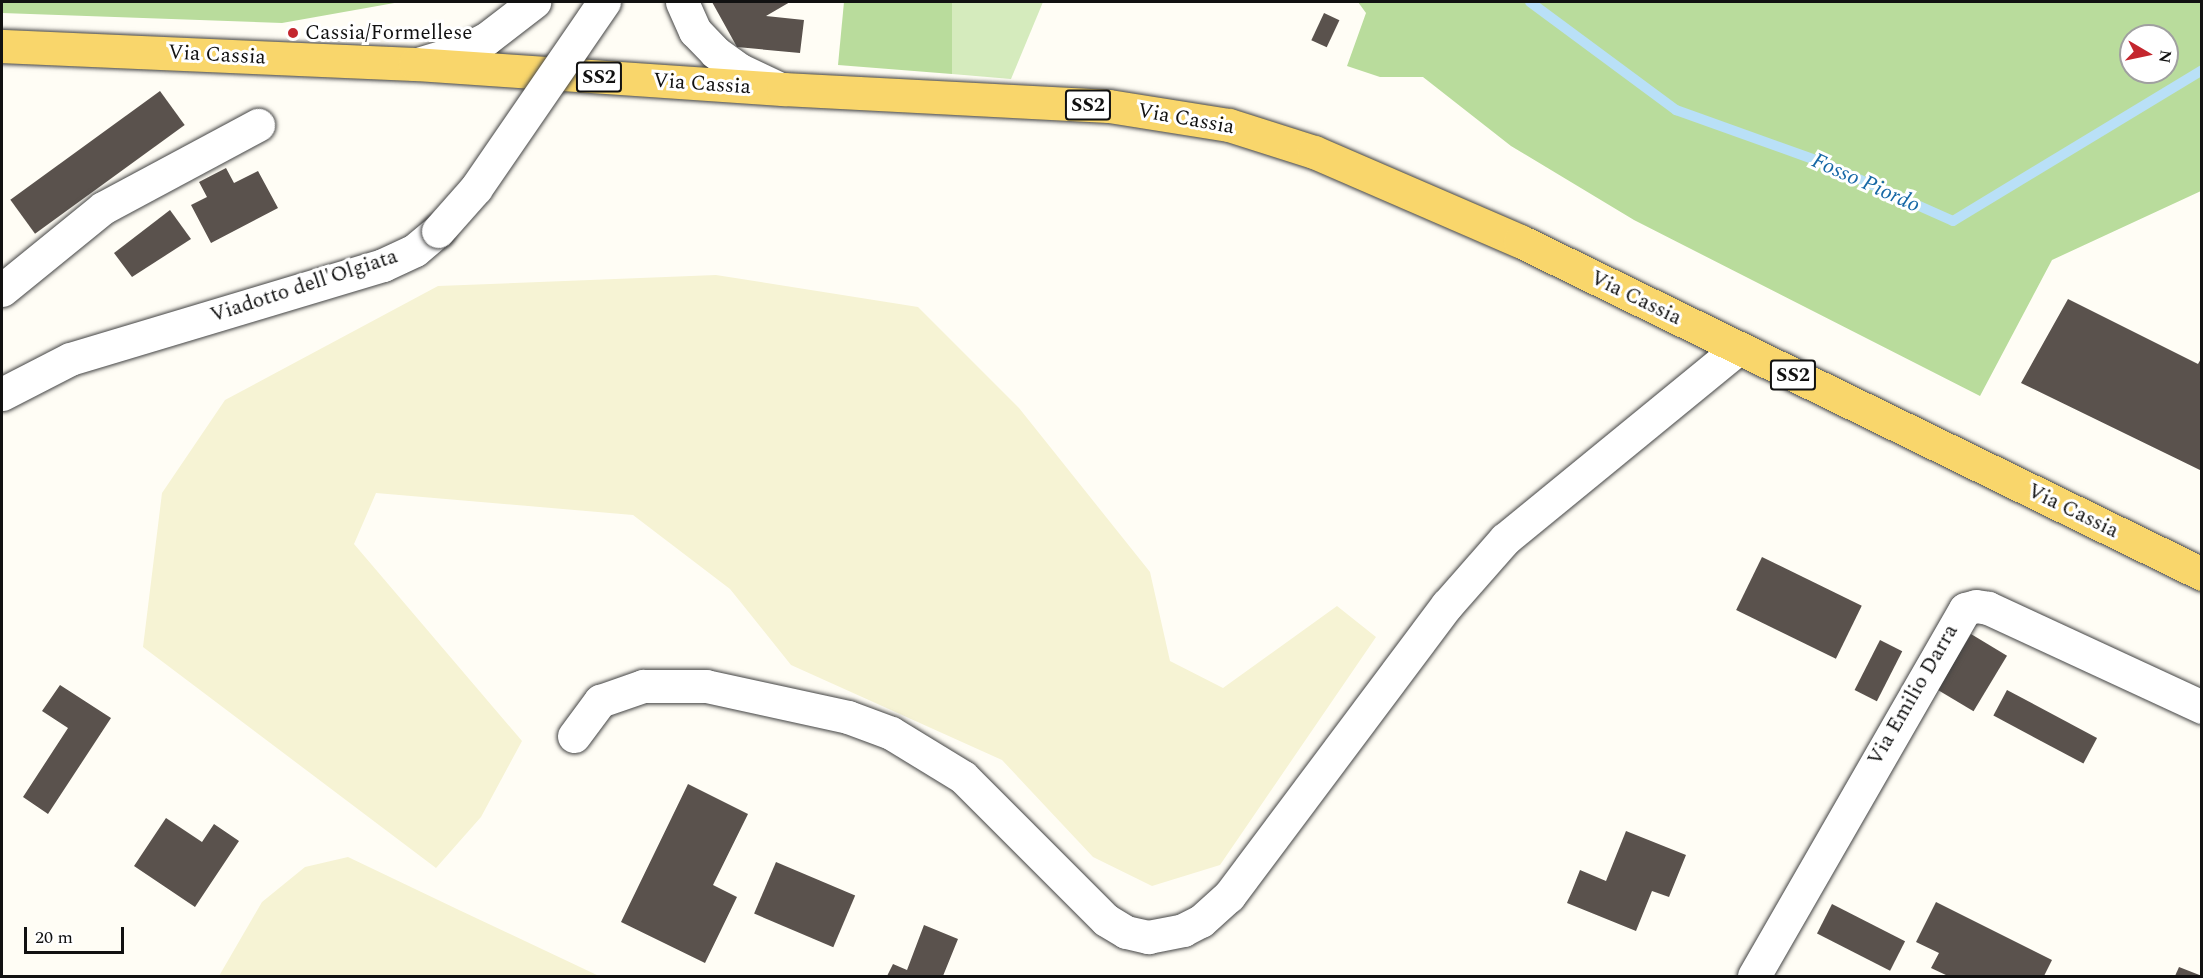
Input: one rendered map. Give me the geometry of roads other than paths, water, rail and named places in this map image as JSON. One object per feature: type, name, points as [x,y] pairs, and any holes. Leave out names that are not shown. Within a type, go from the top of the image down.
[{"type":"main road","name":"Via Cassia","points":[[2,46],[415,64],[783,90],[1109,106],[1229,125],[1314,152],[1509,237],[2202,574]]},
{"type":"street","points":[[415,64],[448,56],[479,43],[534,2]]},
{"type":"street","name":"Viadotto dell'Olgiata","points":[[2,394],[70,359],[383,265],[415,250],[438,231],[477,188],[604,2]]},
{"type":"street","points":[[682,2],[695,31],[715,52],[740,70],[783,90]]},
{"type":"street","points":[[2,290],[103,208],[258,125]]},
{"type":"street","points":[[574,736],[600,701],[643,686],[706,686],[848,717],[891,733],[963,777],[1106,920],[1126,932],[1167,935],[1201,921],[1229,896],[1448,605],[1505,539],[1738,348]]},
{"type":"street","name":"Via Emilio Darra","points":[[1754,976],[1965,609],[1976,606],[1988,608],[2202,707]]},
{"type":"waterway","name":"Fosso Piordo","points":[[1530,2],[1676,110],[1816,160],[1953,221],[2202,70]]},
{"type":"place","name":"Cassia/Formellese","points":[[293,33]]}]
